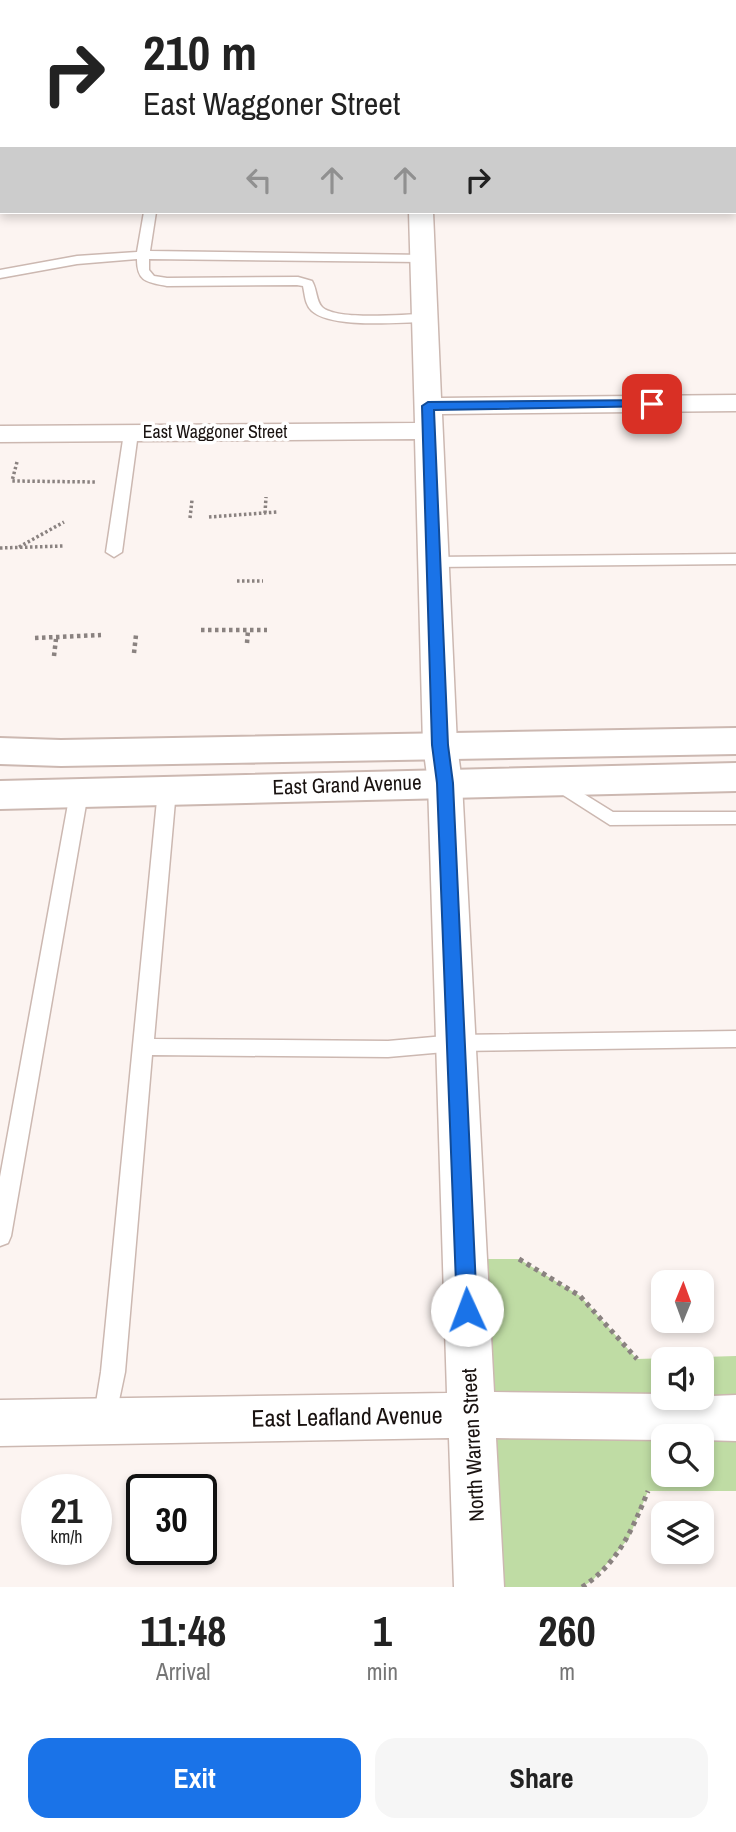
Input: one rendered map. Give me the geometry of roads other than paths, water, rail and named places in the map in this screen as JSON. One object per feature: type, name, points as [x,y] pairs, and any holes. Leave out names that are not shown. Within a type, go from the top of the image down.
[{"type":"street","name":"North Warren Street","points":[[421,214],[440,745],[445,783],[479,1587]]},
{"type":"street","name":"East Waggoner Street","points":[[0,434],[131,433],[736,403]]},
{"type":"street","name":"East Grand Avenue","points":[[0,751],[61,753],[736,741]]},
{"type":"street","name":"East Grand Avenue","points":[[0,795],[736,777]]},
{"type":"street","name":"East Leafland Avenue","points":[[0,1423],[472,1415],[736,1418]]},
{"type":"lane","points":[[150,214],[143,271],[150,278],[167,282],[298,281],[308,284],[312,303],[319,312],[338,316],[425,317]]},
{"type":"lane","points":[[0,274],[77,260],[143,255],[422,258]]},
{"type":"lane","points":[[114,552],[131,433]]},
{"type":"lane","points":[[433,562],[736,559]]},
{"type":"lane","points":[[553,780],[610,819],[736,818]]},
{"type":"lane","points":[[105,1421],[113,1371],[167,790]]},
{"type":"lane","points":[[0,1236],[79,793]]},
{"type":"lane","points":[[141,1054],[388,1049],[456,1043],[736,1040]]}]
